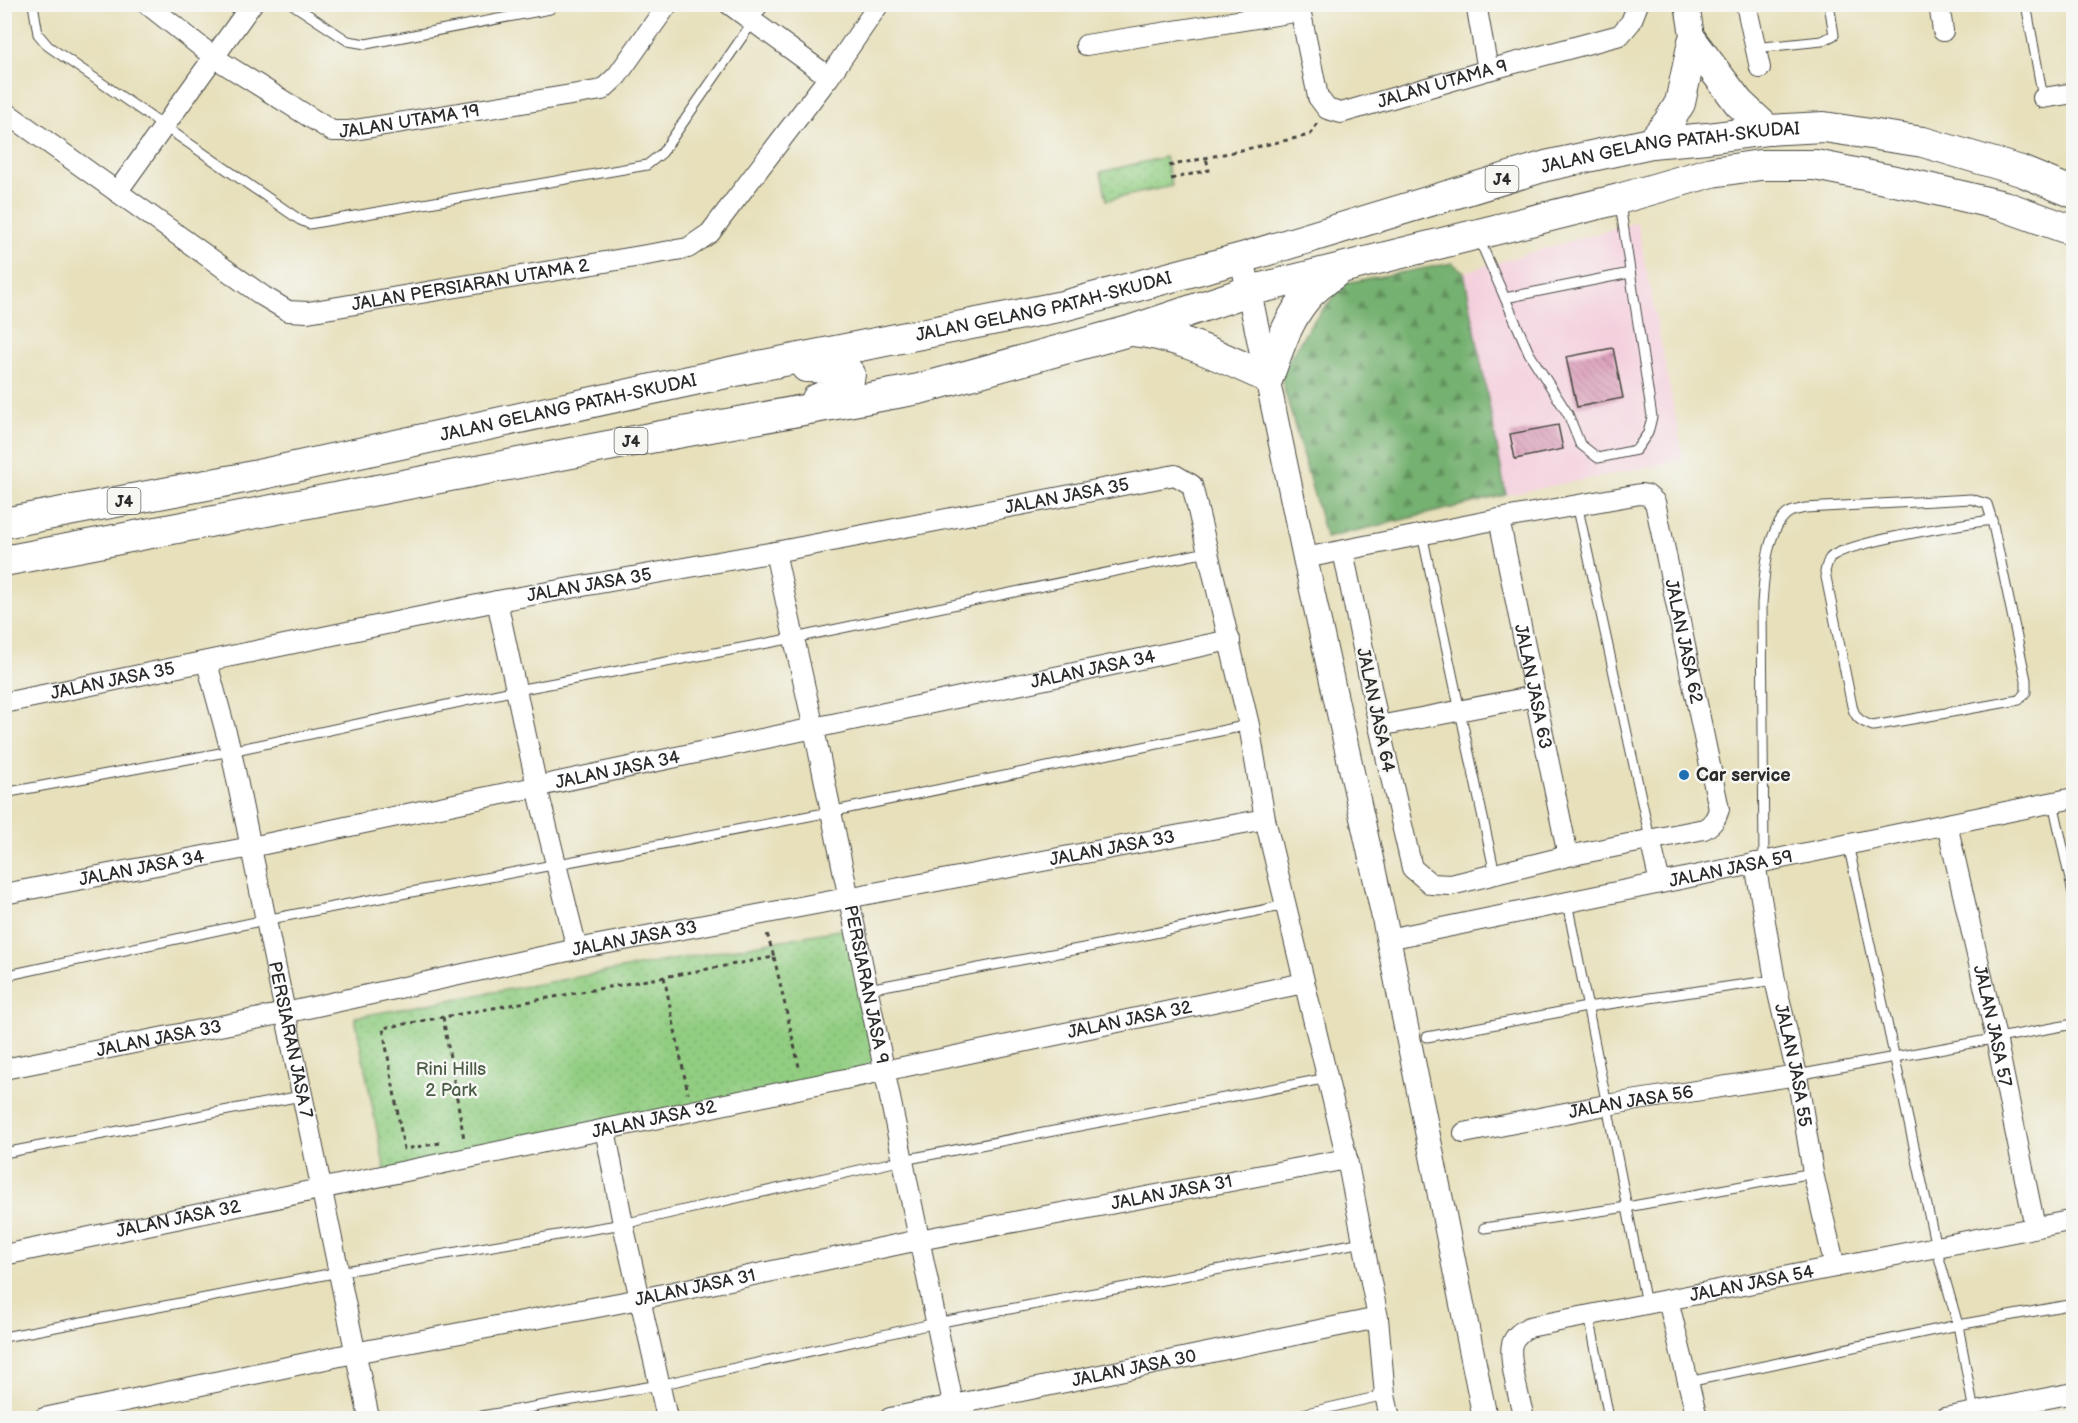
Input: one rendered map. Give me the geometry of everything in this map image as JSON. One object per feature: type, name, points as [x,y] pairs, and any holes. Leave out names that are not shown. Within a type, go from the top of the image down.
[{"type":"main road","points":[[1693,42],[1739,103],[1768,130]]},
{"type":"main road","points":[[1652,143],[1680,103],[1693,42]]},
{"type":"main road","name":"JALAN GELANG PATAH-SKUDAI","points":[[4,524],[244,478],[749,368],[1063,306],[1242,258],[1546,166],[1652,143],[1768,130],[1824,127],[1923,142],[2021,171],[2073,193]]},
{"type":"main road","name":"JALAN GELANG PATAH-SKUDAI","points":[[4,561],[919,388],[1129,331],[1249,291],[1619,199],[1712,172],[1760,165],[1815,165],[2004,206],[2073,231]]},
{"type":"main road","points":[[1129,331],[1152,333],[1186,343],[1268,378],[1282,340],[1299,307],[1308,295],[1341,268]]},
{"type":"main road","points":[[749,368],[843,368],[850,374],[848,386],[764,417]]},
{"type":"street","name":"JALAN UTAMA 19","points":[[147,4],[215,58],[332,131],[348,131],[602,90],[617,76],[668,4]]},
{"type":"street","points":[[117,192],[252,4]]},
{"type":"street","points":[[729,4],[829,77]]},
{"type":"street","name":"JALAN PERSIARAN UTAMA 2","points":[[4,111],[263,296],[288,311],[308,312],[688,248],[710,233],[829,77],[879,4]]},
{"type":"street","points":[[1476,4],[1488,70]]},
{"type":"street","name":"JALAN UTAMA 9","points":[[1327,109],[1341,113],[1488,70],[1620,35],[1631,22],[1638,4]]},
{"type":"street","points":[[1687,4],[1693,42]]},
{"type":"street","points":[[1746,4],[1760,68]]},
{"type":"street","points":[[1939,4],[1943,31]]},
{"type":"street","points":[[1086,45],[1300,8],[1318,97],[1327,109]]},
{"type":"street","points":[[2043,98],[2073,93]]},
{"type":"street","points":[[1242,258],[1388,939],[1485,1419]]},
{"type":"street","name":"JALAN JASA 35","points":[[4,703],[207,663],[497,601],[775,552],[1175,475],[1191,485],[1207,552]]},
{"type":"street","name":"JALAN JASA 62","points":[[1305,558],[1577,504],[1640,494],[1647,495],[1655,502],[1719,809],[1717,818],[1704,829],[1568,855],[1451,885],[1431,884],[1412,868]]},
{"type":"street","name":"JALAN JASA 63","points":[[1499,519],[1568,855]]},
{"type":"street","name":"JALAN JASA 64","points":[[1343,551],[1379,726],[1412,868]]},
{"type":"street","name":"PERSIARAN JASA 9","points":[[775,552],[814,729],[955,1413]]},
{"type":"street","points":[[1207,552],[1249,725],[1265,819],[1347,1159],[1378,1318],[1385,1395],[1390,1419]]},
{"type":"street","points":[[497,601],[554,864],[577,949]]},
{"type":"street","name":"JALAN JASA 34","points":[[4,894],[251,848],[1230,640]]},
{"type":"street","name":"PERSIARAN JASA 7","points":[[207,663],[231,751],[369,1419]]},
{"type":"street","points":[[1379,726],[1536,696]]},
{"type":"street","name":"JALAN JASA 59","points":[[1388,939],[2073,798]]},
{"type":"street","name":"JALAN JASA 33","points":[[4,1069],[285,1013],[577,949],[1265,819]]},
{"type":"street","name":"JALAN JASA 57","points":[[1947,824],[1996,1038],[2035,1227]]},
{"type":"street","points":[[1650,839],[1660,883]]},
{"type":"street","name":"JALAN JASA 55","points":[[1759,862],[1776,980],[1797,1075],[1813,1173],[1835,1267]]},
{"type":"street","name":"JALAN JASA 32","points":[[4,1255],[1304,983]]},
{"type":"street","name":"JALAN JASA 56","points":[[1464,1133],[1606,1105],[1797,1075]]},
{"type":"street","points":[[606,1130],[623,1224],[667,1419]]},
{"type":"street","name":"JALAN JASA 31","points":[[44,1419],[354,1353],[640,1299],[919,1239],[1347,1159]]},
{"type":"street","name":"JALAN JASA 54","points":[[1524,1419],[1512,1360],[1512,1345],[1516,1337],[1529,1327],[2073,1220]]},
{"type":"street","points":[[1668,1300],[1697,1419]]},
{"type":"street","name":"JALAN JASA 30","points":[[890,1419],[955,1413],[1378,1318]]},
{"type":"street","points":[[1944,1419],[2073,1393]]},
{"type":"lane","points":[[33,4],[38,34],[48,46],[309,224],[647,165],[662,153],[765,4]]},
{"type":"lane","points":[[292,4],[348,41],[366,44],[549,9],[554,4]]},
{"type":"lane","points":[[1754,48],[1822,41],[1834,35],[1829,4]]},
{"type":"lane","points":[[2026,4],[2043,98]]},
{"type":"lane","points":[[1478,235],[1529,353],[1568,414],[1580,444],[1598,458],[1636,450],[1648,433],[1652,417],[1619,199]]},
{"type":"lane","points":[[1505,298],[1630,273]]},
{"type":"lane","points":[[1759,862],[1762,604],[1765,568],[1778,524],[1788,512],[1805,508],[1971,500],[1987,504],[1992,520],[2026,680],[2026,692],[2019,700],[1873,726],[1862,722],[1855,715],[1852,706],[1825,572],[1830,558],[1838,552],[1879,540],[1992,520]]},
{"type":"lane","points":[[1577,504],[1650,839]]},
{"type":"lane","points":[[1422,534],[1495,874]]},
{"type":"lane","points":[[4,794],[231,751],[517,690],[794,638],[1207,552]]},
{"type":"lane","points":[[4,976],[265,920],[830,812],[1249,725]]},
{"type":"lane","points":[[2053,802],[2073,898]]},
{"type":"lane","points":[[1848,844],[1936,1247],[1958,1325],[1974,1412]]},
{"type":"lane","points":[[1567,902],[1646,1304]]},
{"type":"lane","points":[[868,989],[1089,947],[1287,905]]},
{"type":"lane","points":[[1427,1036],[1587,1007],[1776,980]]},
{"type":"lane","points":[[1797,1075],[2073,1024]]},
{"type":"lane","points":[[4,1336],[339,1272],[623,1224],[903,1160],[1328,1078]]},
{"type":"lane","points":[[4,1154],[301,1096]]},
{"type":"lane","points":[[1484,1228],[1627,1208],[1813,1173]]},
{"type":"lane","points":[[470,1419],[659,1385],[936,1323],[1363,1242]]},
{"type":"lane","points":[[1688,1383],[1958,1325],[2073,1304]]},
{"type":"lane","points":[[1589,1316],[1609,1419]]},
{"type":"lane","points":[[1285,1419],[1385,1395]]},
{"type":"path","points":[[1169,166],[1310,135],[1327,109]]},
{"type":"path","points":[[1171,179],[1209,170],[1206,158]]},
{"type":"path","points":[[762,914],[802,1079]]},
{"type":"path","points":[[444,1142],[404,1149],[383,1028],[774,957]]},
{"type":"path","points":[[664,977],[689,1099]]},
{"type":"path","points":[[443,1017],[464,1139],[454,1140]]},
{"type":"shaded area","points":[[1637,222],[1684,460],[1506,495],[1464,272]]},
{"type":"green space","points":[[1165,157],[1172,186],[1107,200],[1101,172]]},
{"type":"green space","points":[[1452,263],[1464,272],[1506,495],[1326,538],[1280,374],[1311,324],[1345,283]]},
{"type":"green space","name":"Rini Hills 2 Park","points":[[849,928],[881,1079],[385,1171],[355,1017]]},
{"type":"building","points":[[1613,348],[1623,398],[1577,407],[1566,357]]},
{"type":"building","points":[[1558,425],[1563,449],[1515,459],[1510,434]]},
{"type":"place","name":"Car service","points":[[1684,775]]}]
